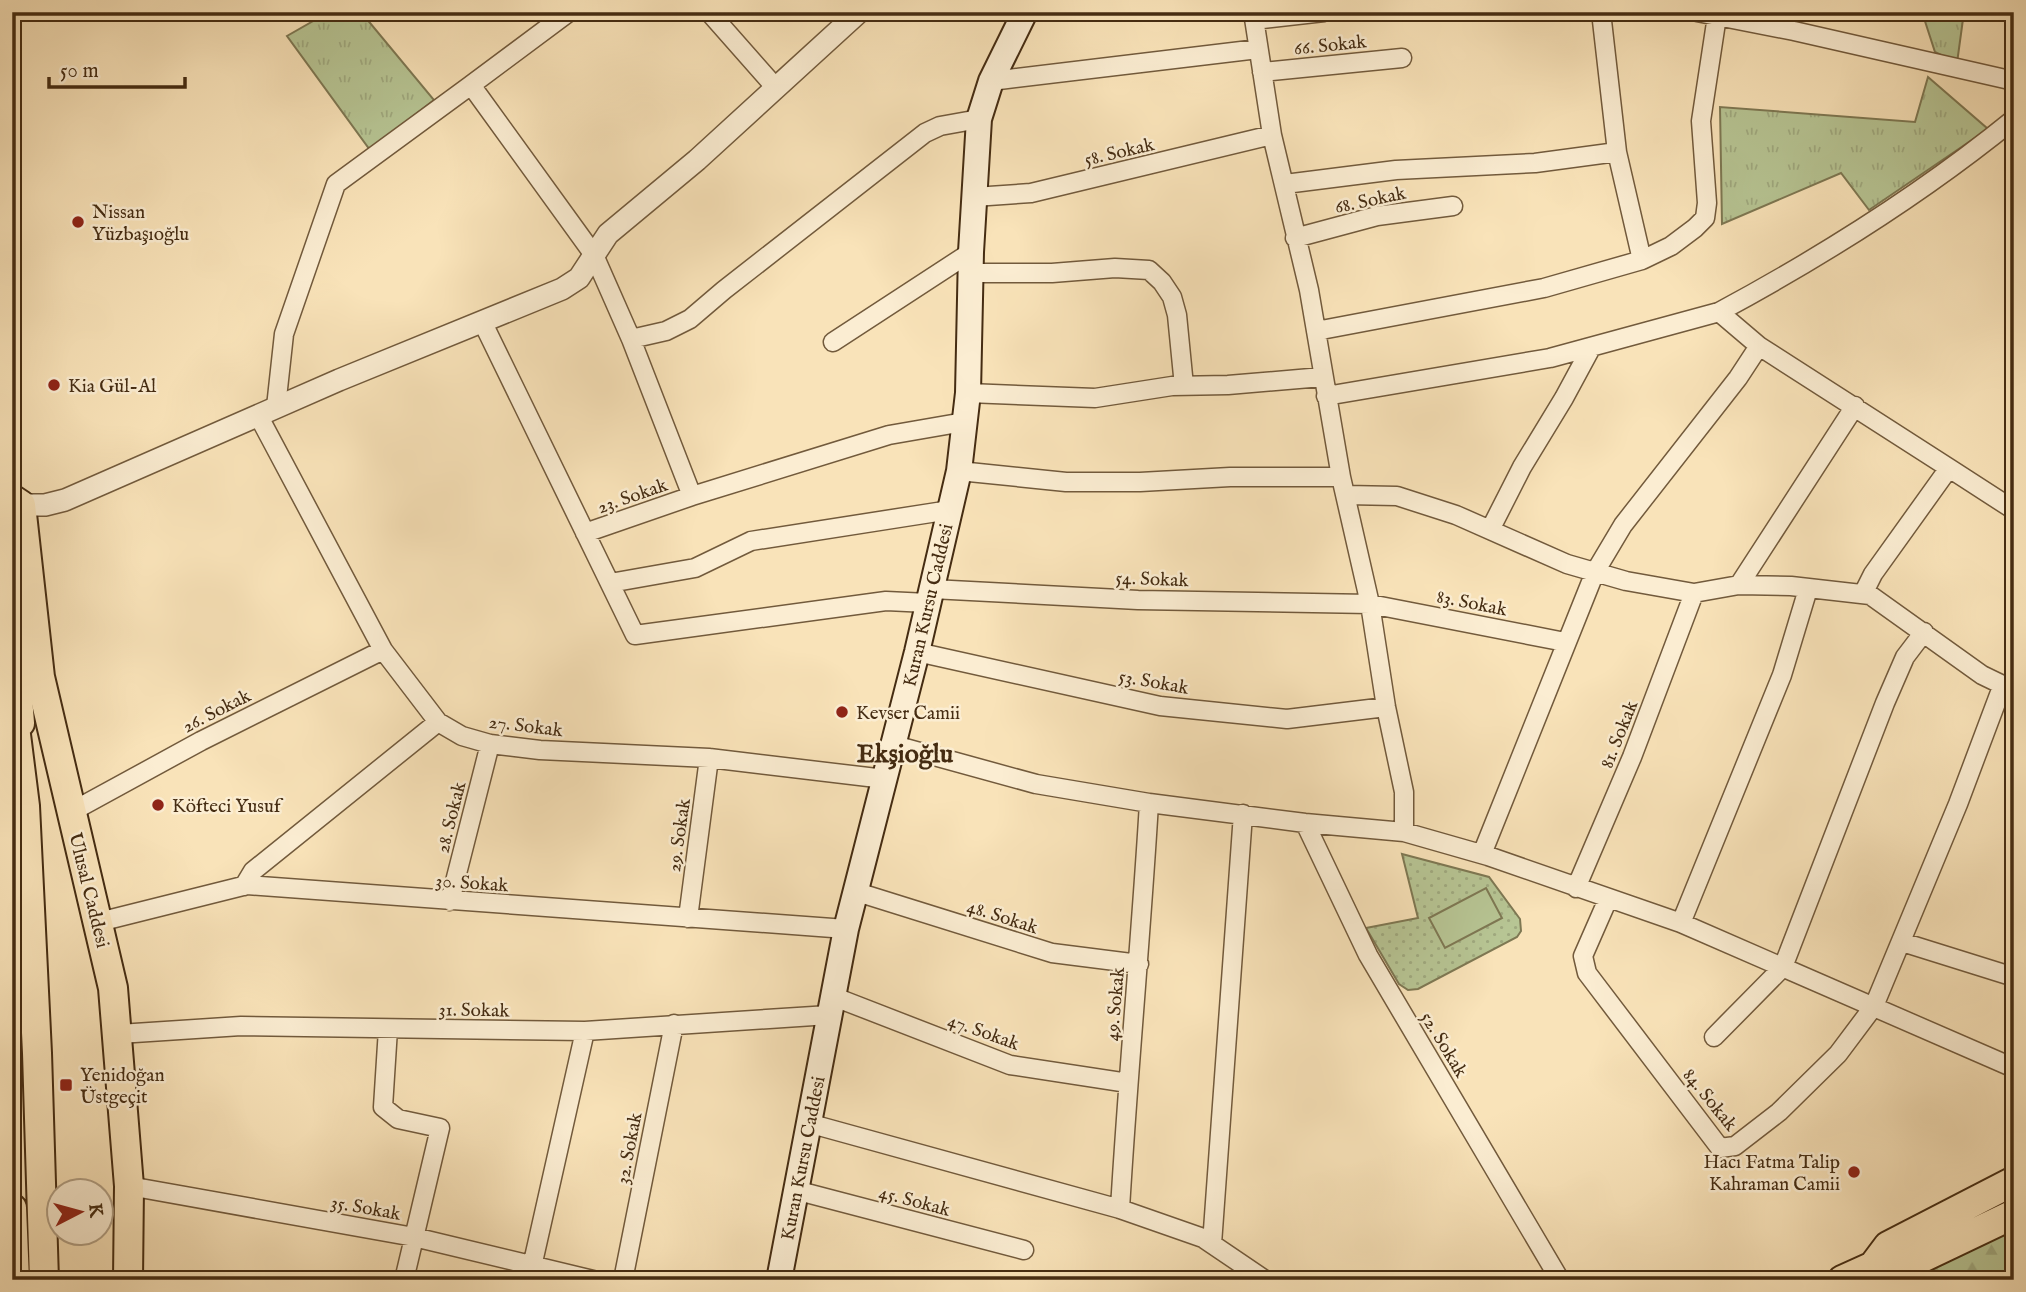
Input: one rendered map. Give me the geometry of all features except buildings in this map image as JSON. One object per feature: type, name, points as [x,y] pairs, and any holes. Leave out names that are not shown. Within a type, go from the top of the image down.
[{"type":"main road","name":"Kuran Kursu Caddesi","points":[[779,1280],[846,929],[894,746],[959,471],[968,393],[971,262],[979,119],[991,81],[1025,12]]},
{"type":"main road","name":"Ulusal Caddesi","points":[[16,502],[40,677],[113,988],[129,1185],[128,1280]]},
{"type":"main road","points":[[12,620],[25,806],[37,1053],[44,1280]]},
{"type":"main road","points":[[12,703],[25,806]]},
{"type":"main road","points":[[1874,1273],[1888,1246],[2014,1181]]},
{"type":"main road","points":[[12,1208],[15,1280]]},
{"type":"main road","points":[[1842,1280],[1899,1269],[2014,1214]]},
{"type":"street","points":[[267,411],[284,334],[336,184],[569,12]]},
{"type":"street","points":[[709,12],[776,88]]},
{"type":"street","points":[[1324,12],[1254,16],[1272,135],[1309,290],[1325,396],[1370,604],[1386,707],[1404,792],[1404,832]]},
{"type":"street","points":[[1601,12],[1617,152],[1642,260]]},
{"type":"street","points":[[1697,12],[1771,19],[2014,81]]},
{"type":"street","points":[[16,502],[44,505],[65,500],[267,411],[562,289],[579,278],[608,234],[697,160],[852,15]]},
{"type":"street","points":[[1316,331],[1544,289],[1642,260],[1671,246],[1705,218],[1707,203],[1701,121],[1717,16]]},
{"type":"street","points":[[991,81],[1258,49]]},
{"type":"street","name":"66. Sokak","points":[[1262,72],[1402,58]]},
{"type":"street","points":[[471,85],[594,255],[631,339],[692,496]]},
{"type":"street","points":[[631,339],[666,331],[690,319],[724,289],[925,133],[940,126],[979,119]]},
{"type":"street","points":[[1325,396],[1440,378],[1591,348],[1718,312],[1792,272],[1928,186],[2014,119]]},
{"type":"street","name":"58. Sokak","points":[[974,197],[1031,193],[1272,135]]},
{"type":"street","points":[[1284,184],[1396,170],[1535,163],[1617,152]]},
{"type":"street","name":"68. Sokak","points":[[1295,238],[1377,216],[1453,206]]},
{"type":"street","points":[[833,342],[971,262],[1052,273],[1115,268],[1149,270],[1163,282],[1172,297],[1177,315],[1184,386]]},
{"type":"street","points":[[1718,312],[1759,346],[2013,508]]},
{"type":"street","points":[[482,321],[610,583],[695,568],[751,541],[950,510]]},
{"type":"street","points":[[1482,854],[1595,572],[1623,525],[1738,378],[1759,346]]},
{"type":"street","points":[[1490,530],[1522,467],[1591,348]]},
{"type":"street","points":[[968,393],[1095,398],[1184,386],[1322,377]]},
{"type":"street","points":[[1739,585],[1855,406]]},
{"type":"street","name":"27. Sokak","points":[[267,411],[383,650],[438,722],[462,736],[490,744],[540,750],[709,758],[885,779]]},
{"type":"street","name":"23. Sokak","points":[[585,533],[692,496],[889,435],[964,422]]},
{"type":"street","points":[[1863,594],[1873,574],[1949,468]]},
{"type":"street","points":[[959,471],[1066,482],[1140,482],[1230,477],[1343,486],[1397,496],[1456,515],[1567,564],[1626,581],[1694,593],[1739,585],[1791,586],[1870,596],[1982,675],[2008,689],[1874,1006]]},
{"type":"street","name":"54. Sokak","points":[[610,583],[635,635],[930,596],[1370,604]]},
{"type":"street","points":[[1681,923],[1782,675],[1808,589]]},
{"type":"street","name":"81. Sokak","points":[[1576,888],[1632,757],[1694,593]]},
{"type":"street","name":"83. Sokak","points":[[1370,604],[1565,642]]},
{"type":"street","points":[[1714,1037],[1783,967],[1885,703],[1905,657],[1924,632]]},
{"type":"street","name":"26. Sokak","points":[[71,812],[201,741],[383,650]]},
{"type":"street","name":"53. Sokak","points":[[917,652],[1160,706],[1287,719],[1386,707]]},
{"type":"street","points":[[244,886],[253,871],[438,722]]},
{"type":"street","name":"28. Sokak","points":[[450,901],[490,744]]},
{"type":"street","points":[[894,746],[1036,784],[1149,803],[1305,823],[1404,832],[1482,854],[1681,923],[2014,1068]]},
{"type":"street","name":"29. Sokak","points":[[688,918],[709,758]]},
{"type":"street","name":"49. Sokak","points":[[1119,1209],[1149,803]]},
{"type":"street","points":[[1212,1244],[1242,814]]},
{"type":"street","name":"52. Sokak","points":[[1305,823],[1368,955],[1560,1280]]},
{"type":"street","name":"30. Sokak","points":[[99,922],[244,886],[846,929]]},
{"type":"street","name":"48. Sokak","points":[[857,892],[1052,953],[1139,964]]},
{"type":"street","name":"84. Sokak","points":[[1608,899],[1583,956],[1587,973],[1720,1149],[1735,1146],[1779,1112],[1838,1054],[1874,1006]]},
{"type":"street","points":[[1902,942],[2014,978]]},
{"type":"street","name":"31. Sokak","points":[[118,1034],[241,1026],[585,1031],[831,1006]]},
{"type":"street","name":"47. Sokak","points":[[831,1006],[1010,1065],[1128,1083]]},
{"type":"street","name":"32. Sokak","points":[[623,1280],[674,1024]]},
{"type":"street","points":[[388,1029],[383,1107],[398,1119],[440,1128],[404,1280]]},
{"type":"street","points":[[531,1272],[585,1031]]},
{"type":"street","points":[[808,1123],[1119,1209],[1203,1238],[1265,1280]]},
{"type":"street","name":"35. Sokak","points":[[129,1185],[414,1237],[531,1272],[593,1280]]},
{"type":"street","name":"45. Sokak","points":[[795,1190],[1024,1250]]},
{"type":"green space","points":[[329,12],[361,12],[434,100],[370,150],[287,36]]},
{"type":"green space","points":[[1922,12],[1964,12],[1957,63],[1935,52]]},
{"type":"green space","points":[[1928,77],[1988,129],[1869,210],[1841,173],[1722,224],[1720,107],[1915,122]]},
{"type":"green space","points":[[1402,854],[1489,877],[1520,919],[1521,931],[1517,937],[1418,989],[1408,990],[1399,984],[1366,928],[1418,918]]},
{"type":"green space","points":[[1486,888],[1502,918],[1445,948],[1429,918]]},
{"type":"green space","points":[[2014,1226],[2014,1280],[1909,1280],[1909,1278]]},
{"type":"place","name":"Nissan Yüzbaşıoğlu","points":[[78,222]]},
{"type":"place","name":"Kia Gül-Al","points":[[54,385]]},
{"type":"place","name":"Kevser Camii","points":[[842,712]]},
{"type":"place","name":"Köfteci Yusuf","points":[[158,805]]},
{"type":"place","name":"Yenidoğan Üstgeçit","points":[[66,1085]]},
{"type":"place","name":"Hacı Fatma Talip Kahraman Camii","points":[[1854,1172]]},
{"type":"district","name":"Ekşioğlu","points":[[905,753]]}]
